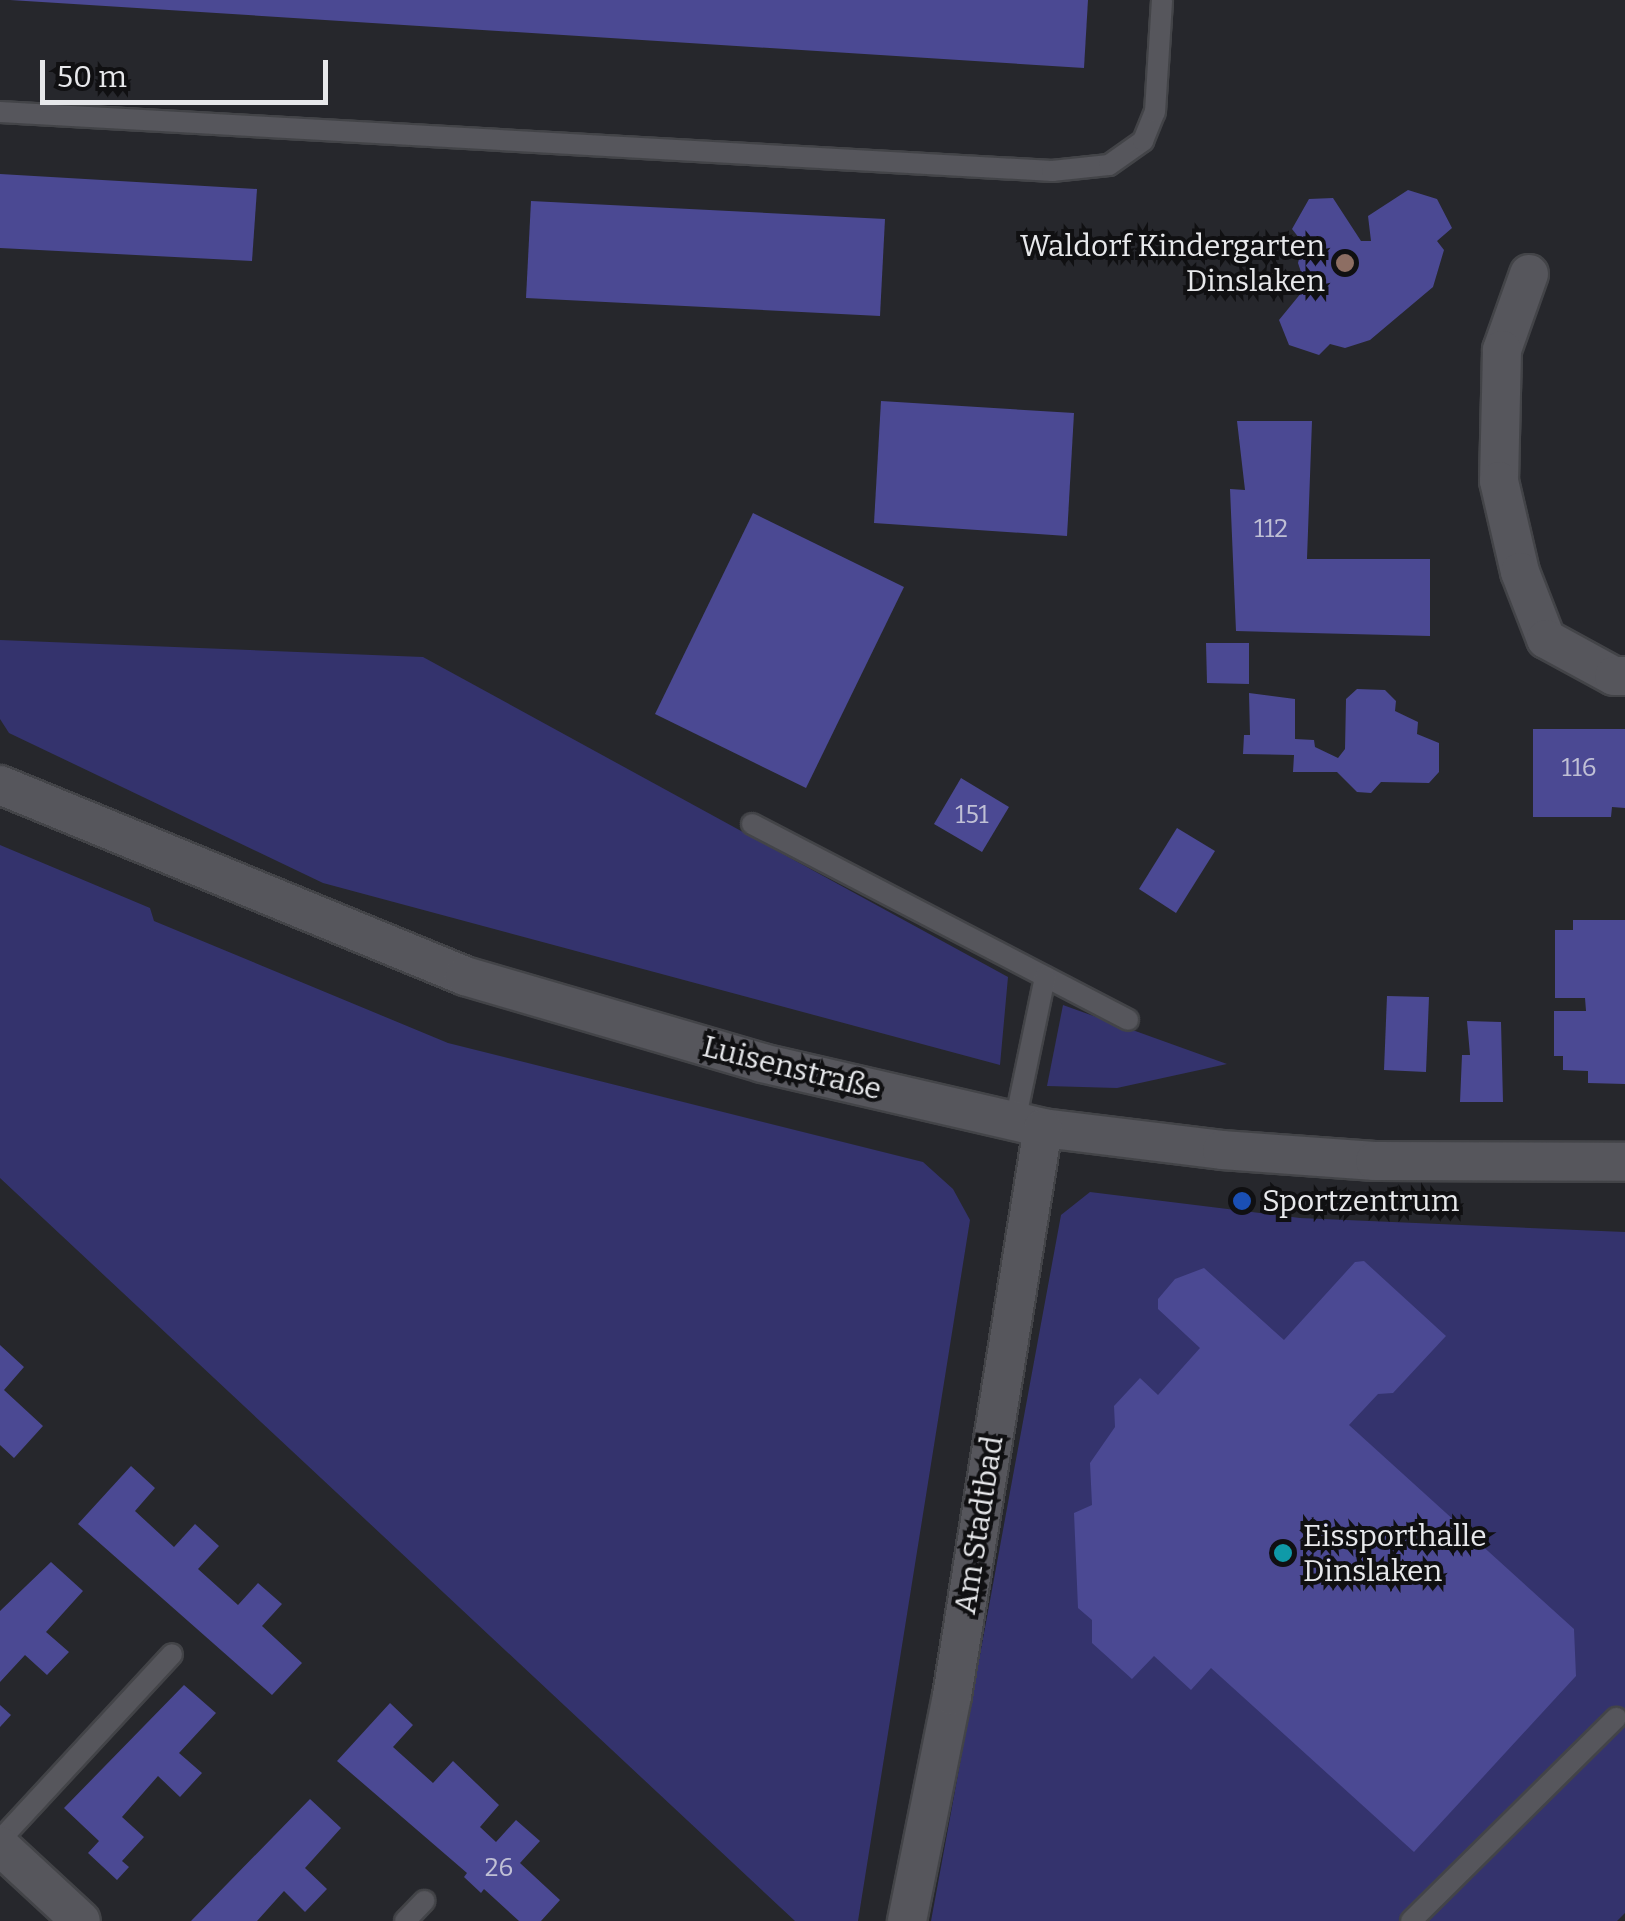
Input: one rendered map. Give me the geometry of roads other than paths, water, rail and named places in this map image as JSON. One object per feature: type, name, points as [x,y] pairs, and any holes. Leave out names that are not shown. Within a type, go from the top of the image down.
[{"type":"street","points":[[1530,274],[1502,350],[1499,482],[1516,554],[1546,640],[1614,676],[1625,676]]},
{"type":"street","name":"Luisenstraße","points":[[0,785],[465,976],[762,1064],[1029,1125],[1375,1162],[1625,1162]]},
{"type":"street","name":"Am Stadtbad","points":[[907,1921],[952,1696],[1029,1125]]},
{"type":"street","points":[[0,1843],[81,1921]]},
{"type":"lane","points":[[0,112],[1052,171],[1109,165],[1143,141],[1155,112],[1162,0]]},
{"type":"lane","points":[[752,824],[1128,1020]]},
{"type":"lane","points":[[1029,1125],[1045,976]]},
{"type":"lane","points":[[0,1843],[172,1654]]},
{"type":"lane","points":[[1412,1920],[1616,1718]]},
{"type":"lane","points":[[405,1921],[424,1901]]},
{"type":"lane","points":[[1412,1920],[1430,1921]]},
{"type":"place","name":"Waldorf Kindergarten Dinslaken","points":[[1345,263]]},
{"type":"place","name":"Sportzentrum","points":[[1242,1201]]},
{"type":"place","name":"Eissporthalle Dinslaken","points":[[1283,1553]]}]
